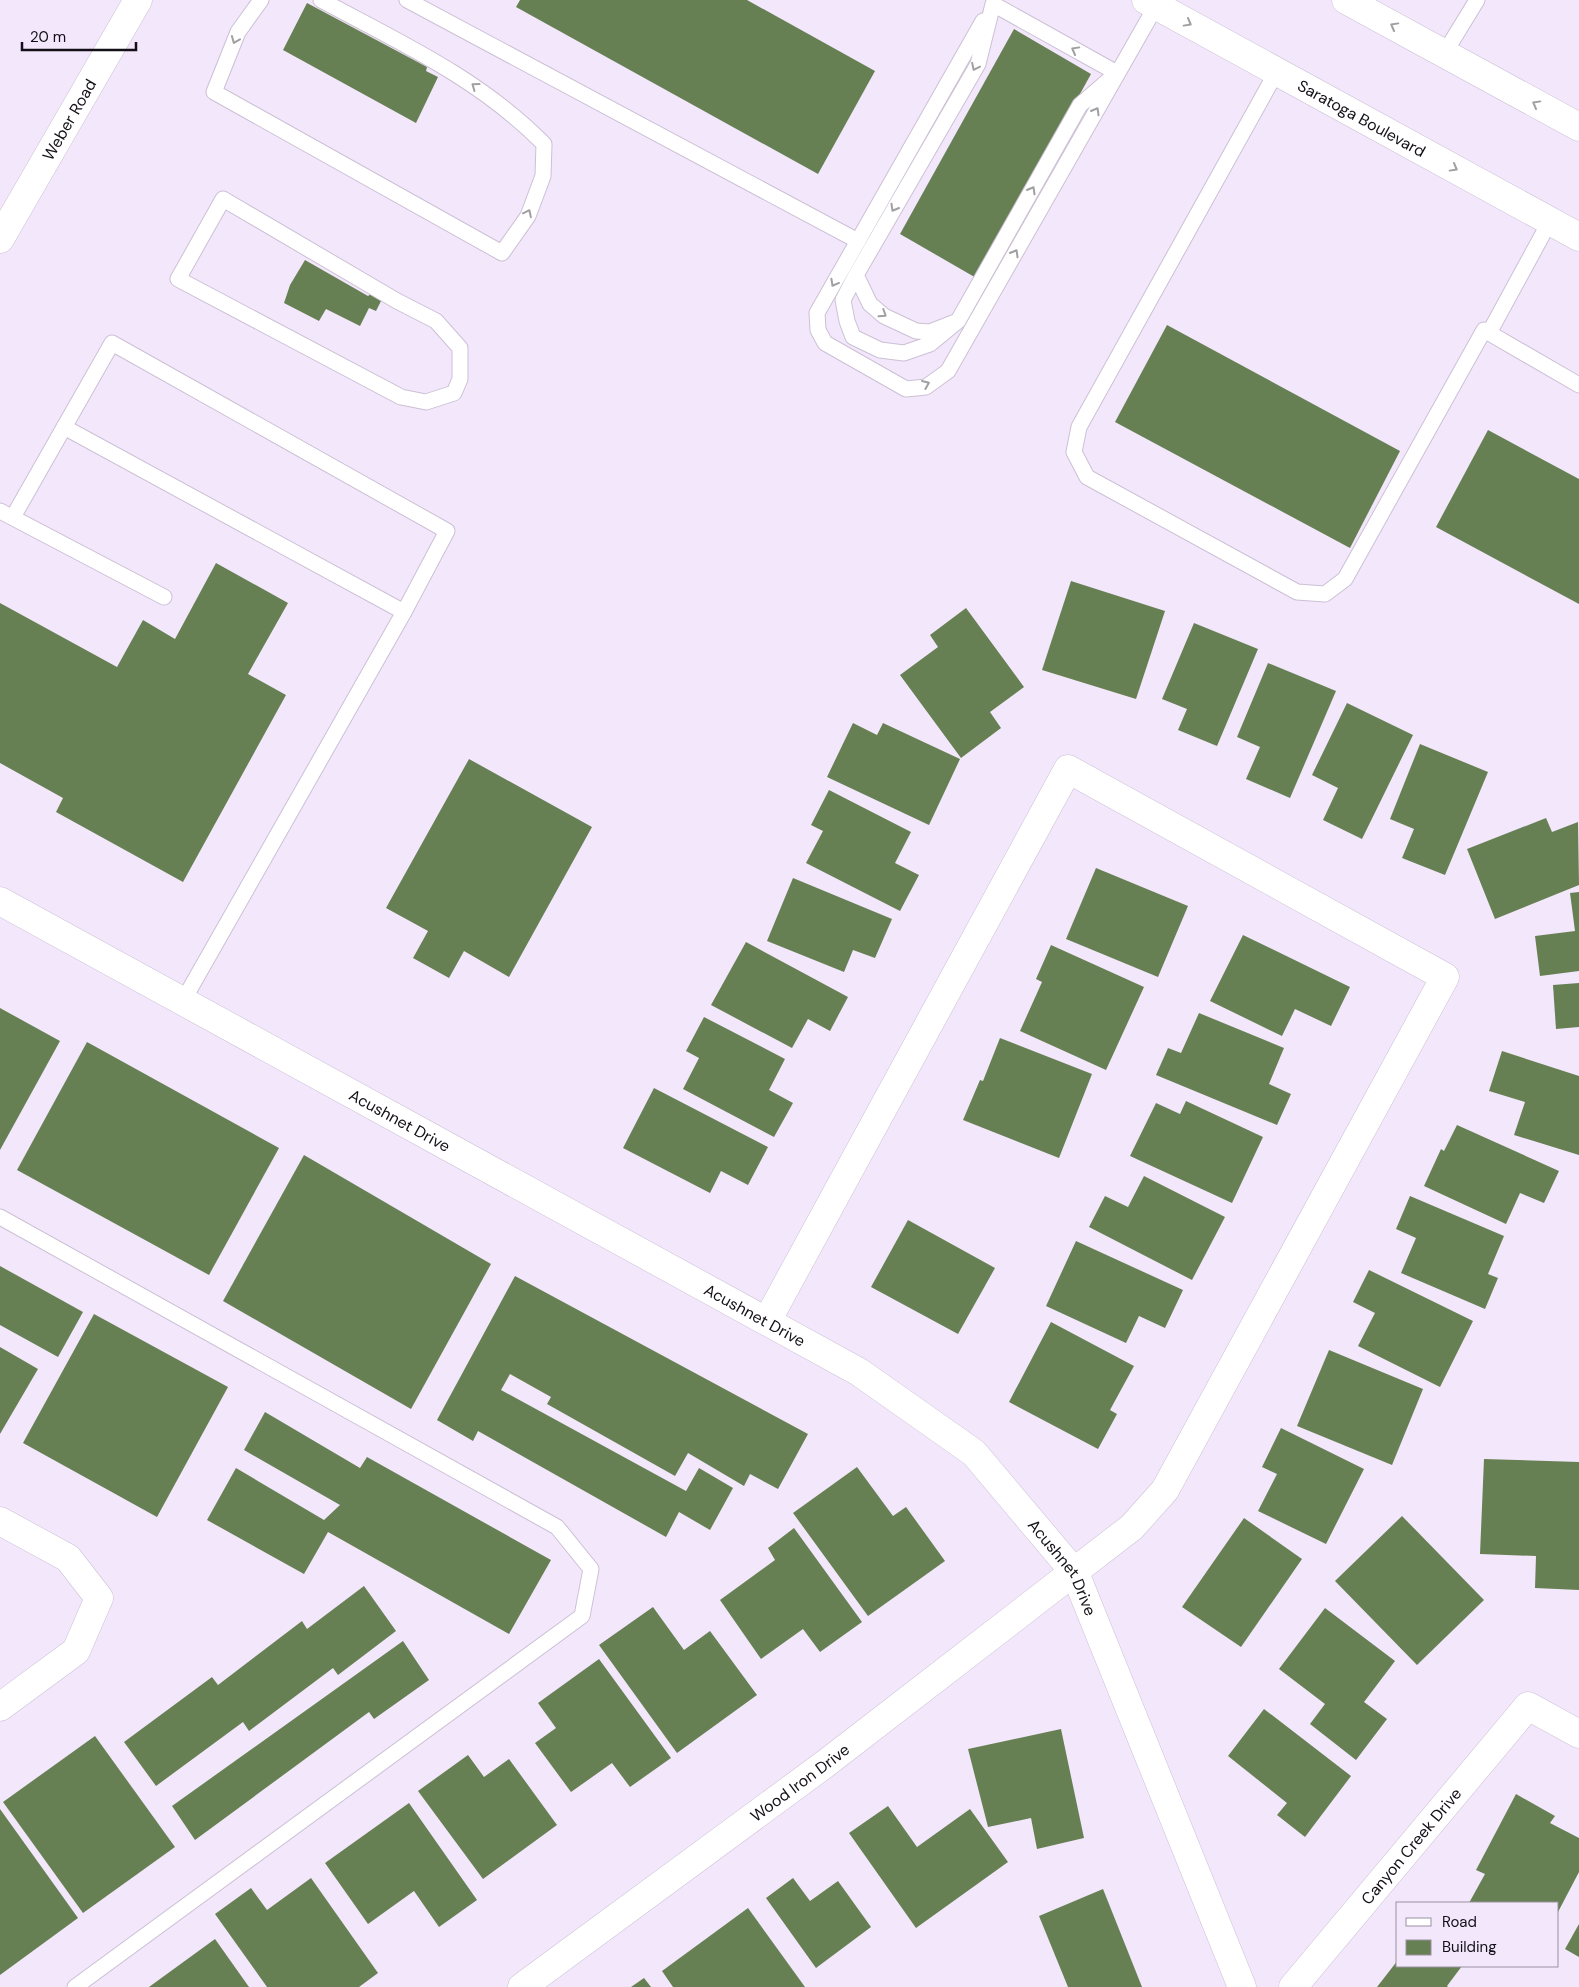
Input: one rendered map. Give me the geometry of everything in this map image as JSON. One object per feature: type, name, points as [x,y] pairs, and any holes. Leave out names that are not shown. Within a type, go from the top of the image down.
[{"type":"street","name":"Weber Road","points":[[0,240],[138,0]]},
{"type":"street","points":[[1346,0],[1579,127]]},
{"type":"street","name":"Saratoga Boulevard","points":[[1151,3],[1579,237]]},
{"type":"street","name":"Wood Iron Drive","points":[[522,1987],[825,1764],[1075,1573],[1132,1527],[1165,1490],[1445,977],[1068,769],[767,1321]]},
{"type":"street","name":"Acushnet Drive","points":[[0,901],[859,1372],[974,1453],[1075,1573],[1242,1987]]},
{"type":"street","points":[[0,1521],[68,1558],[99,1598],[76,1651],[0,1707]]},
{"type":"street","name":"Canyon Creek Drive","points":[[1293,1987],[1528,1706],[1579,1734]]},
{"type":"lane","points":[[262,0],[238,32],[214,92],[502,253],[528,216],[543,176],[544,144],[518,117],[458,74],[321,0]]},
{"type":"lane","points":[[407,0],[858,241]]},
{"type":"lane","points":[[1444,54],[1477,0]]},
{"type":"lane","points":[[994,2],[818,313],[818,330],[825,344],[906,389],[926,387],[948,371],[1118,73],[1151,3]]},
{"type":"lane","points":[[994,2],[1118,73]]},
{"type":"lane","points":[[994,2],[978,64],[843,300],[847,322],[853,337],[880,350],[904,353],[930,344],[958,321],[1080,105],[1118,73]]},
{"type":"lane","points":[[1277,71],[1079,427],[1074,452],[1087,477],[1297,592],[1325,594],[1345,579],[1484,330],[1579,385]]},
{"type":"lane","points":[[223,199],[436,322],[460,348],[460,379],[454,393],[426,402],[401,397],[178,279],[223,199]]},
{"type":"lane","points":[[1489,333],[1550,221]]},
{"type":"lane","points":[[856,275],[870,304],[884,316],[916,331],[930,332],[958,321]]},
{"type":"lane","points":[[164,597],[6,514],[64,427],[112,343],[447,531],[404,612],[183,1001]]},
{"type":"lane","points":[[64,427],[404,612]]},
{"type":"lane","points":[[0,1218],[557,1527],[592,1569],[582,1616],[75,1987]]},
{"type":"building","points":[[520,0],[747,0],[875,71],[818,174],[516,7]]},
{"type":"building","points":[[307,3],[427,67],[426,71],[438,77],[416,123],[283,50]]},
{"type":"building","points":[[1014,29],[1091,74],[978,279],[900,234]]},
{"type":"building","points":[[305,260],[368,296],[372,293],[382,299],[376,311],[369,308],[360,326],[326,309],[319,321],[284,303],[290,285]]},
{"type":"building","points":[[1167,325],[1400,451],[1350,548],[1115,422]]},
{"type":"building","points":[[1488,430],[1579,479],[1579,604],[1436,527]]},
{"type":"building","points":[[216,563],[288,603],[248,674],[286,695],[183,882],[56,812],[63,798],[0,763],[0,603],[117,667],[143,620],[175,639]]},
{"type":"building","points":[[1071,581],[1165,611],[1136,699],[1042,670]]},
{"type":"building","points":[[966,608],[1024,687],[990,712],[1001,728],[961,758],[900,675],[938,647],[930,635]]},
{"type":"building","points":[[1194,623],[1258,649],[1217,746],[1178,730],[1187,709],[1162,699]]},
{"type":"building","points":[[1268,663],[1336,691],[1290,798],[1246,779],[1260,747],[1237,737]]},
{"type":"building","points":[[1347,703],[1413,735],[1362,839],[1323,820],[1338,788],[1312,775]]},
{"type":"building","points":[[853,723],[877,735],[883,723],[960,759],[929,825],[827,777]]},
{"type":"building","points":[[1420,744],[1488,772],[1445,875],[1402,858],[1414,829],[1390,819]]},
{"type":"building","points":[[469,759],[592,827],[509,977],[464,951],[449,978],[413,958],[428,931],[386,908]]},
{"type":"building","points":[[829,790],[911,832],[895,863],[919,875],[900,911],[806,863],[823,831],[811,825]]},
{"type":"building","points":[[1546,818],[1552,832],[1578,822],[1579,885],[1495,919],[1467,849]]},
{"type":"building","points":[[1096,868],[1188,906],[1158,977],[1066,939]]},
{"type":"building","points":[[793,878],[892,919],[875,958],[853,950],[844,972],[767,941]]},
{"type":"building","points":[[1579,892],[1579,971],[1540,976],[1535,936],[1575,931],[1570,893]]},
{"type":"building","points":[[1243,935],[1350,987],[1331,1026],[1295,1009],[1282,1036],[1210,1001]]},
{"type":"building","points":[[746,942],[848,997],[830,1031],[808,1019],[792,1048],[711,1005]]},
{"type":"building","points":[[1051,945],[1144,987],[1106,1070],[1020,1031],[1042,982],[1036,979]]},
{"type":"building","points":[[1579,983],[1579,1027],[1556,1029],[1553,985]]},
{"type":"building","points":[[0,1008],[60,1041],[0,1150]]},
{"type":"building","points":[[1199,1013],[1284,1048],[1269,1084],[1291,1094],[1277,1125],[1156,1075],[1168,1048],[1181,1053]]},
{"type":"building","points":[[704,1017],[785,1059],[769,1090],[793,1103],[774,1137],[683,1089],[699,1058],[686,1051]]},
{"type":"building","points":[[1000,1038],[1092,1074],[1059,1158],[963,1120],[980,1080],[983,1081]]},
{"type":"building","points":[[87,1042],[279,1148],[209,1275],[17,1170]]},
{"type":"building","points":[[1502,1051],[1579,1076],[1579,1155],[1514,1135],[1525,1102],[1489,1091]]},
{"type":"building","points":[[654,1088],[768,1147],[748,1185],[721,1171],[710,1193],[623,1148]]},
{"type":"building","points":[[1186,1101],[1263,1137],[1232,1203],[1130,1156],[1156,1103],[1180,1114]]},
{"type":"building","points":[[1457,1125],[1559,1171],[1544,1203],[1520,1193],[1506,1224],[1424,1186],[1441,1149],[1444,1151]]},
{"type":"building","points":[[304,1155],[491,1264],[411,1409],[223,1301]]},
{"type":"building","points":[[1144,1176],[1225,1217],[1192,1280],[1089,1227],[1105,1196],[1128,1207]]},
{"type":"building","points":[[1410,1196],[1504,1236],[1488,1274],[1498,1278],[1485,1309],[1401,1273],[1416,1238],[1396,1229]]},
{"type":"building","points":[[908,1220],[995,1268],[958,1334],[871,1287]]},
{"type":"building","points":[[1076,1241],[1183,1290],[1165,1328],[1139,1316],[1126,1343],[1046,1306]]},
{"type":"building","points":[[0,1266],[83,1312],[58,1357],[0,1325]]},
{"type":"building","points":[[1369,1270],[1473,1321],[1440,1387],[1358,1346],[1375,1313],[1353,1302]]},
{"type":"building","points":[[515,1276],[808,1434],[778,1489],[750,1474],[744,1486],[688,1453],[675,1476],[547,1404],[551,1397],[510,1374],[501,1390],[686,1491],[699,1468],[733,1488],[710,1530],[679,1512],[666,1537],[478,1431],[473,1441],[437,1420]]},
{"type":"building","points":[[94,1314],[228,1387],[157,1517],[23,1443]]},
{"type":"building","points":[[1051,1322],[1134,1366],[1110,1410],[1117,1414],[1098,1449],[1009,1402]]},
{"type":"building","points":[[0,1347],[38,1369],[0,1434]]},
{"type":"building","points":[[1329,1350],[1423,1389],[1392,1465],[1297,1426]]},
{"type":"building","points":[[265,1412],[360,1468],[367,1457],[551,1560],[509,1634],[328,1532],[304,1574],[207,1520],[236,1468],[324,1520],[340,1505],[244,1450]]},
{"type":"building","points":[[1281,1428],[1364,1469],[1326,1544],[1258,1511],[1277,1474],[1262,1467]]},
{"type":"building","points":[[1484,1459],[1579,1462],[1579,1590],[1535,1588],[1536,1556],[1480,1554]]},
{"type":"building","points":[[857,1467],[893,1516],[906,1507],[945,1561],[868,1616],[793,1513]]},
{"type":"building","points":[[1402,1516],[1484,1600],[1417,1665],[1335,1581]]},
{"type":"building","points":[[1244,1518],[1302,1559],[1241,1647],[1182,1607]]},
{"type":"building","points":[[794,1528],[862,1622],[820,1652],[803,1629],[761,1659],[720,1600],[775,1560],[768,1548]]},
{"type":"building","points":[[364,1586],[396,1631],[338,1675],[333,1668],[249,1731],[243,1722],[156,1786],[124,1742],[212,1677],[218,1685],[302,1621],[307,1629]]},
{"type":"building","points":[[653,1607],[684,1650],[710,1631],[757,1695],[677,1753],[599,1645]]},
{"type":"building","points":[[1325,1608],[1395,1661],[1364,1702],[1387,1719],[1356,1760],[1310,1724],[1325,1704],[1279,1669]]},
{"type":"building","points":[[403,1641],[429,1680],[374,1719],[369,1712],[195,1840],[172,1806]]},
{"type":"building","points":[[599,1659],[671,1758],[630,1787],[612,1763],[571,1792],[535,1743],[556,1728],[538,1703]]},
{"type":"building","points":[[1264,1709],[1351,1776],[1305,1837],[1277,1815],[1287,1803],[1228,1756]]},
{"type":"building","points":[[1061,1729],[1084,1838],[1037,1849],[1031,1818],[988,1827],[968,1749]]},
{"type":"building","points":[[95,1736],[175,1847],[83,1913],[3,1802]]},
{"type":"building","points":[[468,1755],[484,1777],[509,1759],[557,1825],[483,1879],[418,1791]]},
{"type":"building","points":[[1516,1794],[1555,1816],[1550,1823],[1579,1838],[1579,1872],[1559,1910],[1559,1902],[1470,1902],[1485,1874],[1476,1870]]},
{"type":"building","points":[[409,1803],[477,1900],[439,1927],[414,1891],[368,1924],[325,1863]]},
{"type":"building","points":[[888,1806],[917,1847],[970,1809],[1008,1862],[916,1928],[849,1833]]},
{"type":"building","points":[[0,1809],[78,1918],[0,1975]]},
{"type":"building","points":[[311,1878],[378,1973],[359,1987],[267,1987],[215,1914],[251,1888],[267,1910]]},
{"type":"building","points":[[793,1878],[810,1901],[838,1881],[871,1927],[816,1968],[766,1898]]},
{"type":"building","points":[[1103,1889],[1142,1987],[1068,1987],[1039,1916]]},
{"type":"building","points":[[748,1908],[805,1987],[673,1987],[662,1971]]},
{"type":"building","points":[[1579,1924],[1579,1957],[1565,1949]]},
{"type":"building","points":[[215,1939],[249,1987],[149,1987]]},
{"type":"building","points":[[1396,1963],[1396,1967],[1461,1967],[1448,1987],[1377,1987]]},
{"type":"building","points":[[644,1978],[651,1987],[631,1987]]}]
